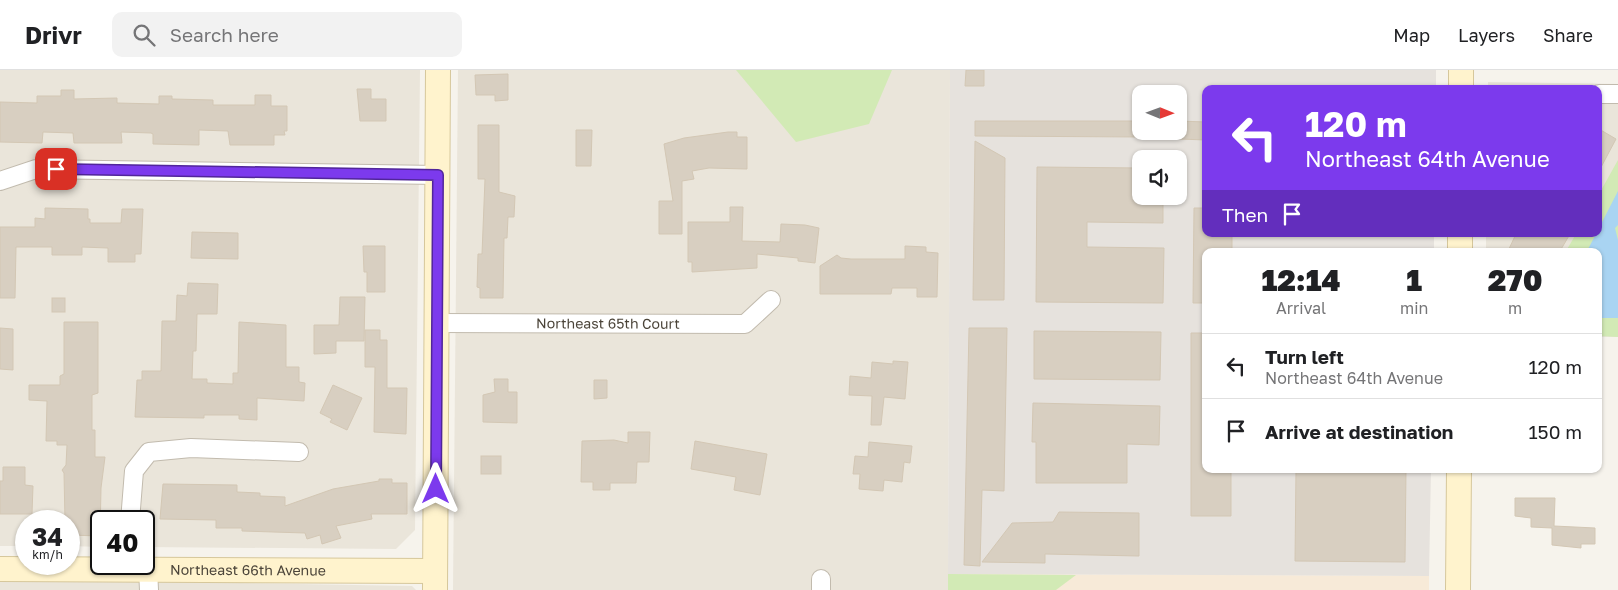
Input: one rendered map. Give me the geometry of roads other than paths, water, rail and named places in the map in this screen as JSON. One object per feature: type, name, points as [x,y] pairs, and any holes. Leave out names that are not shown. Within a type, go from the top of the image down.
[{"type":"street","points":[[435,581],[438,70]]},
{"type":"street","points":[[1461,70],[1461,85]]},
{"type":"street","points":[[1602,94],[1618,94]]},
{"type":"street","points":[[0,181],[36,169],[438,175]]},
{"type":"street","name":"Northeast 65th Court","points":[[437,323],[745,324],[771,300]]},
{"type":"street","points":[[131,510],[134,471],[149,452],[191,448],[299,452]]},
{"type":"street","points":[[1458,590],[1459,473]]},
{"type":"street","name":"Northeast 66th Avenue","points":[[0,569],[90,572]]},
{"type":"street","name":"Northeast 66th Avenue","points":[[155,573],[435,581]]},
{"type":"water","points":[[1618,191],[1618,225],[1615,228],[1618,240],[1618,318],[1602,318],[1602,248],[1589,248],[1594,237],[1602,237],[1602,222]]}]
